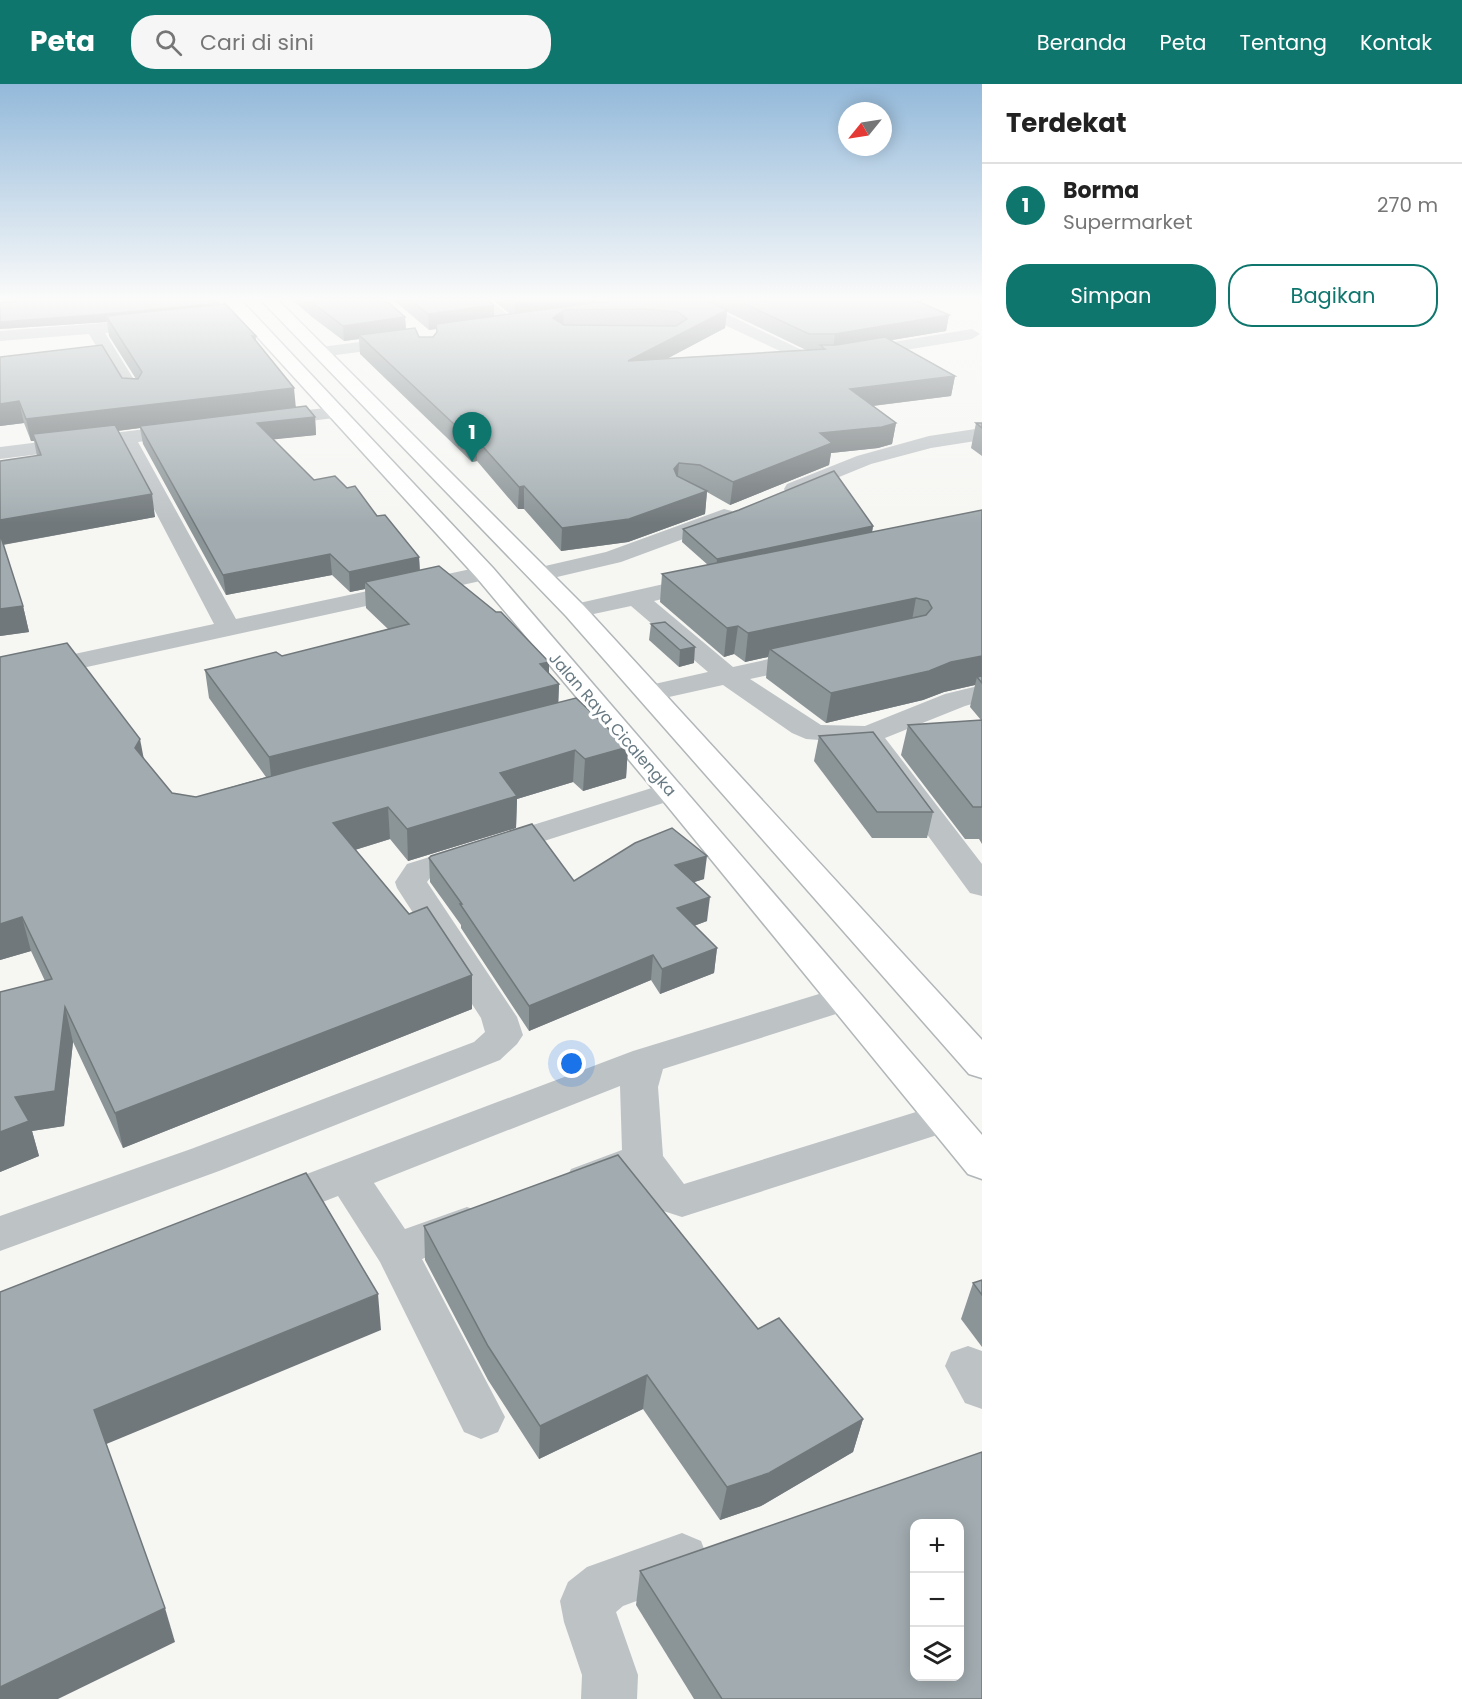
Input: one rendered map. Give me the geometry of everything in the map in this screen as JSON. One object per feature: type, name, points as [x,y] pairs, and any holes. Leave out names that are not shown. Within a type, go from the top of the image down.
[{"type":"highway","name":"Jalan Raya Cicalengka","points":[[298,372],[485,573],[590,713],[671,790],[982,1163]]},
{"type":"highway","name":"Jalan Raya Cicalengka","points":[[340,372],[575,611],[982,1064]]},
{"type":"street","points":[[121,372],[134,394]]},
{"type":"street","points":[[254,422],[335,413]]},
{"type":"street","points":[[0,453],[207,428]]},
{"type":"street","points":[[771,498],[864,460],[929,442],[982,434]]},
{"type":"street","points":[[126,437],[229,629]]},
{"type":"street","points":[[540,574],[613,557],[734,513],[704,502]]},
{"type":"street","points":[[0,678],[485,573]]},
{"type":"street","points":[[575,611],[727,578]]},
{"type":"street","points":[[635,597],[729,677],[802,727],[825,734],[868,735],[955,700],[982,693]]},
{"type":"street","points":[[651,693],[831,654]]},
{"type":"street","points":[[868,735],[982,886]]},
{"type":"street","points":[[0,1234],[205,1160],[487,1051],[504,1035],[499,1017],[413,888],[411,882],[414,875],[427,868],[671,790]]},
{"type":"street","points":[[235,1219],[646,1061],[845,998]]},
{"type":"street","points":[[646,1061],[639,1087],[643,1159],[669,1196],[682,1201],[945,1118]]},
{"type":"street","points":[[553,1192],[643,1159]]},
{"type":"street","points":[[347,1176],[396,1251],[481,1417]]},
{"type":"street","points":[[396,1251],[508,1209]]},
{"type":"street","points":[[609,1699],[610,1675],[591,1622],[587,1601],[606,1586],[728,1544]]},
{"type":"building","points":[[0,372],[119,372],[122,378],[138,379],[142,372],[281,372],[294,388],[26,419],[19,401],[0,404]]},
{"type":"building","points":[[399,372],[948,372],[955,376],[850,389],[896,423],[882,427],[820,433],[832,443],[733,482],[700,465],[679,463],[674,469],[677,476],[707,491],[629,519],[562,528],[524,486],[519,487],[477,440],[472,441]]},
{"type":"building","points":[[306,406],[315,417],[257,423],[314,480],[335,476],[347,488],[355,486],[377,516],[385,515],[419,557],[349,572],[330,554],[223,575],[140,426]]},
{"type":"building","points":[[115,425],[152,494],[0,520],[0,461],[41,455],[33,434]]},
{"type":"building","points":[[834,471],[873,526],[717,559],[683,529],[739,510]]},
{"type":"building","points":[[982,510],[982,656],[951,662],[929,671],[831,693],[770,649],[926,615],[932,608],[928,601],[916,598],[748,633],[738,626],[727,628],[662,574]]},
{"type":"building","points":[[0,534],[23,606],[0,609]]},
{"type":"building","points":[[439,566],[496,612],[501,612],[549,662],[540,664],[559,684],[269,757],[205,670],[276,652],[282,656],[409,624],[365,582]]},
{"type":"building","points":[[665,622],[695,647],[680,650],[651,624]]},
{"type":"building","points":[[67,643],[140,739],[135,748],[172,793],[196,797],[576,698],[628,747],[585,759],[575,750],[500,773],[517,796],[407,829],[388,807],[333,823],[409,914],[427,907],[472,975],[115,1113],[65,1007],[55,1091],[15,1097],[29,1121],[0,1132],[0,992],[52,979],[22,917],[0,924],[0,657]]},
{"type":"building","points":[[982,720],[982,807],[973,807],[908,725]]},
{"type":"building","points":[[873,732],[933,812],[877,812],[819,736]]},
{"type":"building","points":[[532,824],[574,881],[635,843],[672,828],[707,856],[675,865],[710,897],[677,908],[717,948],[662,969],[653,955],[529,1006],[429,858]]},
{"type":"building","points":[[618,1155],[758,1329],[779,1318],[863,1419],[769,1473],[727,1487],[647,1375],[540,1426],[488,1346],[424,1226]]},
{"type":"building","points":[[306,1173],[378,1294],[94,1410],[165,1608],[0,1687],[0,1292]]},
{"type":"building","points":[[982,1280],[982,1295],[973,1283]]},
{"type":"building","points":[[982,1452],[982,1699],[722,1699],[640,1571]]},
{"type":"place","name":"Borma","points":[[472,462]]}]
